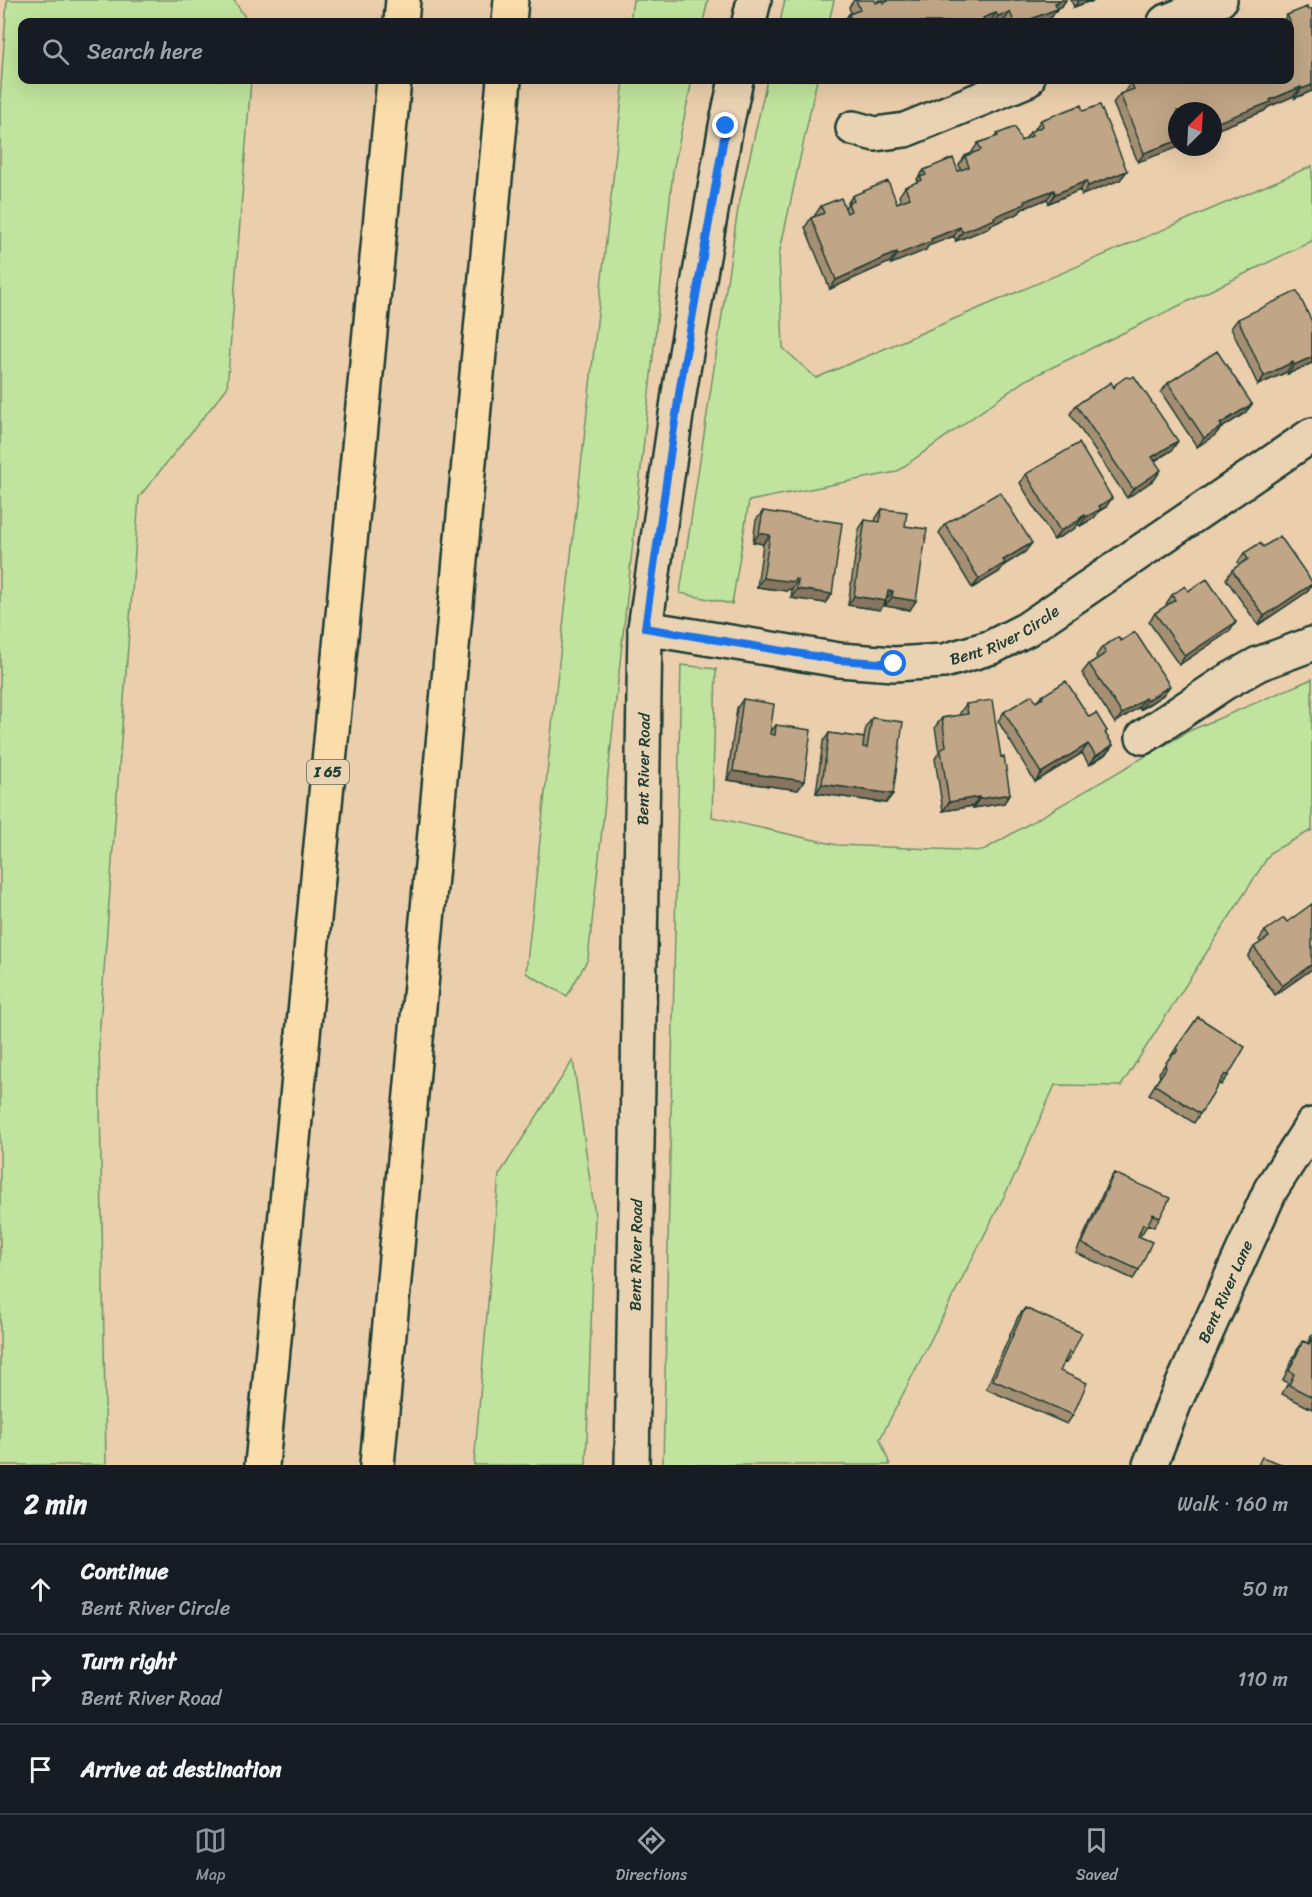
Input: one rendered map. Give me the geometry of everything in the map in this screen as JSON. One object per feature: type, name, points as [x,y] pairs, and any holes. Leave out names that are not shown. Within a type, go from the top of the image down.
[{"type":"highway","points":[[401,18],[403,0]]},
{"type":"highway","points":[[509,18],[511,0]]},
{"type":"highway","name":"I 65","points":[[262,1465],[394,84]]},
{"type":"highway","points":[[377,1465],[504,84]]},
{"type":"street","points":[[750,18],[754,0]]},
{"type":"street","points":[[1175,18],[1220,0]]},
{"type":"street","name":"Bent River Road","points":[[632,1465],[645,628],[680,387],[735,84]]},
{"type":"street","points":[[853,128],[875,134],[905,130],[1017,84]]},
{"type":"street","name":"Bent River Circle","points":[[645,628],[838,660],[894,664],[944,661],[992,647],[1027,629],[1312,435]]},
{"type":"street","points":[[1143,737],[1224,683],[1258,664],[1312,644]]},
{"type":"street","name":"Bent River Lane","points":[[1150,1465],[1174,1404],[1271,1189],[1312,1125]]},
{"type":"green space","points":[[7,0],[234,0],[245,18],[18,18],[18,84],[251,84],[227,388],[139,497],[99,1038],[106,1465],[0,1465],[0,100]]},
{"type":"green space","points":[[633,0],[708,0],[704,18],[631,18]]},
{"type":"green space","points":[[785,0],[834,0],[830,18],[781,18]]},
{"type":"green space","points":[[624,84],[691,84],[673,171],[588,959],[567,996],[526,973]]},
{"type":"green space","points":[[766,84],[816,84],[779,255],[783,348],[816,378],[1312,166],[1312,241],[1024,381],[896,472],[749,501],[732,604],[680,593],[738,209]]},
{"type":"green space","points":[[681,665],[716,669],[712,817],[837,845],[982,851],[1189,731],[1312,679],[1312,830],[1271,852],[1121,1086],[1055,1085],[1016,1173],[880,1439],[890,1465],[663,1465]]},
{"type":"green space","points":[[573,1060],[595,1216],[586,1465],[474,1465],[499,1175]]},
{"type":"building","points":[[856,0],[875,0],[876,3],[883,0],[884,3],[888,0],[1062,0],[1055,3],[1057,9],[1033,18],[1012,18],[1010,12],[998,16],[996,13],[983,18],[850,18],[849,14],[860,10]]},
{"type":"building","points":[[1307,7],[1308,10],[1312,9],[1312,85],[1301,89],[1301,87],[1270,100],[1271,102],[1222,121],[1222,102],[1168,102],[1168,144],[1144,153],[1120,94],[1134,89],[1132,84],[1294,84],[1294,18],[1288,18],[1287,15]]},
{"type":"building","points":[[1081,105],[1083,111],[1100,105],[1127,171],[1088,186],[1086,181],[1055,194],[1054,190],[1024,201],[1025,204],[994,217],[995,219],[962,232],[960,227],[931,239],[932,241],[897,255],[897,252],[836,280],[811,218],[824,213],[821,206],[841,198],[847,213],[851,211],[848,203],[854,201],[852,196],[888,181],[897,203],[910,198],[905,187],[922,180],[920,177],[926,175],[924,170],[953,158],[958,171],[969,167],[965,156],[981,150],[978,143],[1015,127],[1021,141],[1032,136],[1030,132],[1043,126],[1041,120]]},
{"type":"building","points":[[1297,291],[1312,322],[1312,357],[1294,365],[1293,362],[1264,376],[1238,319]]},
{"type":"building","points":[[1217,351],[1252,404],[1220,424],[1222,426],[1204,438],[1168,383]]},
{"type":"building","points":[[1134,376],[1178,441],[1152,457],[1161,470],[1133,489],[1076,405],[1111,382],[1114,388],[1126,377]]},
{"type":"building","points":[[1079,443],[1112,498],[1099,506],[1101,509],[1079,518],[1080,520],[1060,531],[1026,474]]},
{"type":"building","points":[[1000,492],[1032,543],[1003,560],[1005,563],[979,579],[945,524]]},
{"type":"building","points":[[882,509],[907,512],[905,526],[927,529],[916,601],[892,597],[893,591],[888,591],[886,601],[854,596],[865,520],[880,522]]},
{"type":"building","points":[[763,511],[842,523],[832,594],[797,589],[798,580],[795,579],[794,582],[763,578],[770,535],[759,533]]},
{"type":"building","points":[[1280,536],[1312,584],[1264,616],[1232,570],[1248,559],[1244,553],[1260,543],[1263,547]]},
{"type":"building","points":[[1207,579],[1236,622],[1185,656],[1155,613],[1175,600],[1172,595],[1185,586],[1188,591]]},
{"type":"building","points":[[1135,632],[1170,686],[1146,701],[1145,698],[1122,714],[1089,664],[1106,653],[1102,647],[1118,637],[1121,641]]},
{"type":"building","points":[[1066,681],[1089,717],[1096,713],[1113,745],[1096,756],[1088,744],[1041,773],[1004,712],[1032,695],[1036,702]]},
{"type":"building","points":[[743,699],[774,704],[770,734],[775,735],[776,725],[811,730],[804,781],[733,771]]},
{"type":"building","points":[[992,700],[1001,757],[1004,756],[1010,794],[949,802],[941,750],[946,746],[942,718],[968,714],[966,704]]},
{"type":"building","points":[[872,718],[903,722],[893,794],[822,784],[829,733],[864,738],[863,747],[867,748]]},
{"type":"building","points":[[1312,904],[1312,964],[1282,986],[1254,947],[1269,937],[1265,931],[1284,918],[1287,922]]},
{"type":"building","points":[[1198,1017],[1245,1047],[1228,1076],[1225,1074],[1200,1114],[1155,1085],[1166,1068],[1165,1064],[1176,1053],[1178,1049],[1176,1048]]},
{"type":"building","points":[[1114,1173],[1170,1198],[1160,1218],[1153,1214],[1147,1226],[1143,1224],[1138,1236],[1152,1242],[1139,1270],[1082,1244]]},
{"type":"building","points":[[1025,1308],[1082,1333],[1072,1354],[1069,1352],[1060,1371],[1087,1383],[1073,1415],[993,1380]]},
{"type":"building","points":[[1312,1338],[1312,1397],[1289,1385],[1294,1374],[1289,1371],[1303,1341],[1309,1344]]},
{"type":"building","points":[[1262,1457],[1284,1465],[1258,1465]]},
{"type":"route","points":[[726,126],[680,387],[645,628],[838,660],[894,664]]}]
